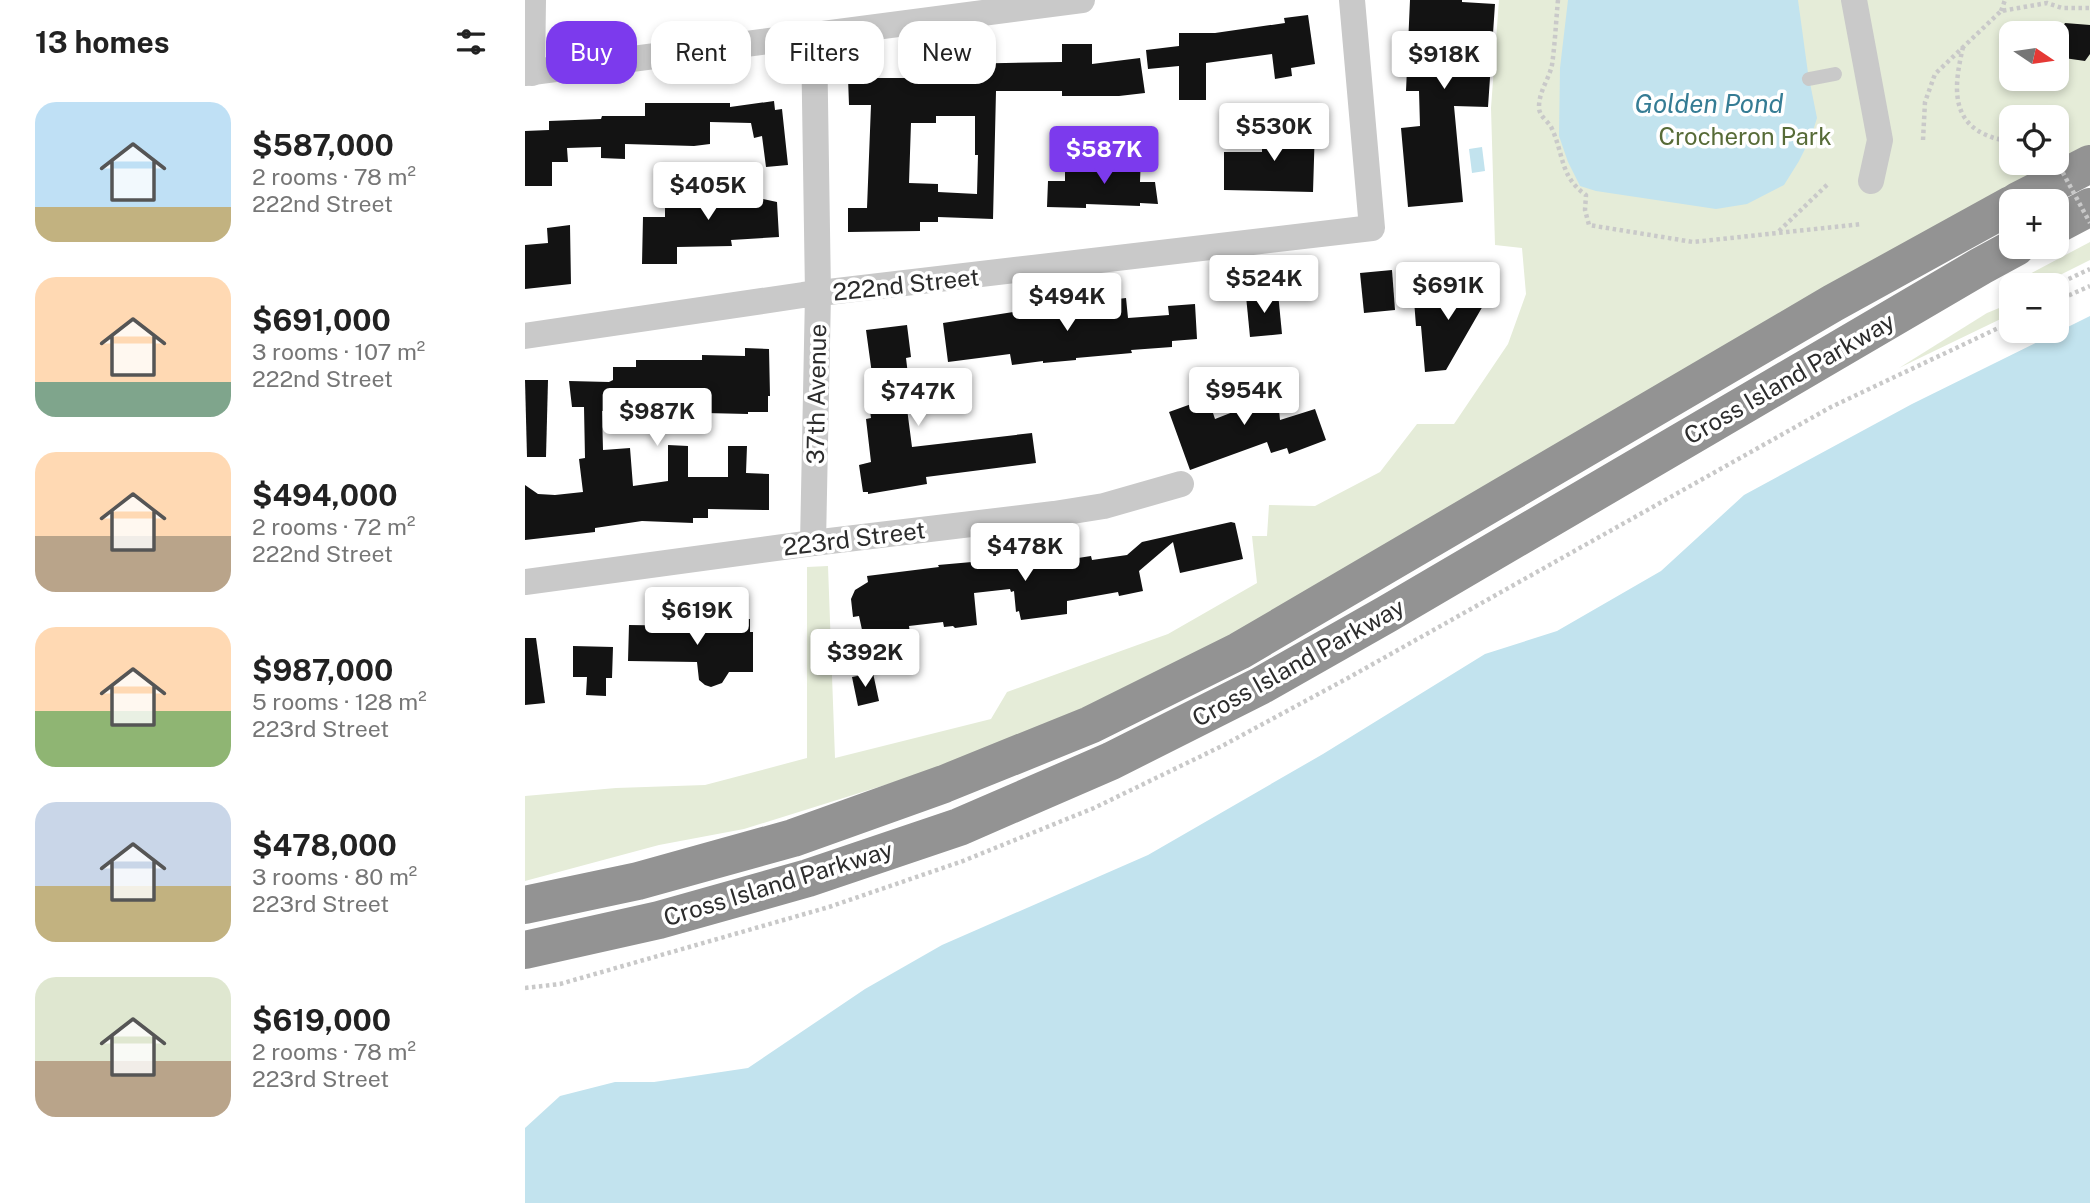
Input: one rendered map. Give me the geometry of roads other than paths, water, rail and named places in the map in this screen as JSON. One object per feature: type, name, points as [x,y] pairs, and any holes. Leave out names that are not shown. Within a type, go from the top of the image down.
[{"type":"highway","points":[[2041,189],[2090,164]]},
{"type":"highway","points":[[2069,218],[2090,207]]},
{"type":"highway","name":"Cross Island Parkway","points":[[525,905],[638,881],[793,838],[944,785],[1090,725],[1239,651],[1833,303],[1999,212]]},
{"type":"highway","name":"Cross Island Parkway","points":[[525,950],[659,920],[808,878],[959,827],[1111,761],[1260,686],[1387,614],[1999,257]]},
{"type":"street","points":[[533,0],[528,73],[765,42]]},
{"type":"street","points":[[884,27],[1082,0]]},
{"type":"street","name":"222nd Street","points":[[525,336],[818,293],[1372,228],[1352,0]]},
{"type":"street","points":[[1854,0],[1880,140],[1871,181]]},
{"type":"street","name":"37th Avenue","points":[[813,542],[818,293],[815,84]]},
{"type":"street","name":"223rd Street","points":[[525,582],[813,542],[1054,514],[1104,506],[1181,484]]},
{"type":"lane","points":[[1809,79],[1835,74]]},
{"type":"water","name":"Golden Pond","points":[[1568,0],[1798,0],[1817,118],[1811,137],[1784,185],[1747,204],[1716,209],[1596,191],[1580,186],[1559,136],[1560,68]]},
{"type":"water","points":[[1139,130],[1139,146],[1110,147],[1110,131]]},
{"type":"water","points":[[1482,147],[1485,171],[1472,173],[1469,149]]},
{"type":"water","points":[[2090,316],[2090,1203],[525,1203],[525,1128],[560,1096],[615,1082],[654,1082],[748,1068],[865,989],[942,945],[1148,855],[1323,754],[1485,654],[1557,631],[1661,571],[1744,495],[1912,404],[2035,343],[2069,343],[2069,326]]},
{"type":"park label","name":"Crocheron Park","points":[[1745,136]]}]
